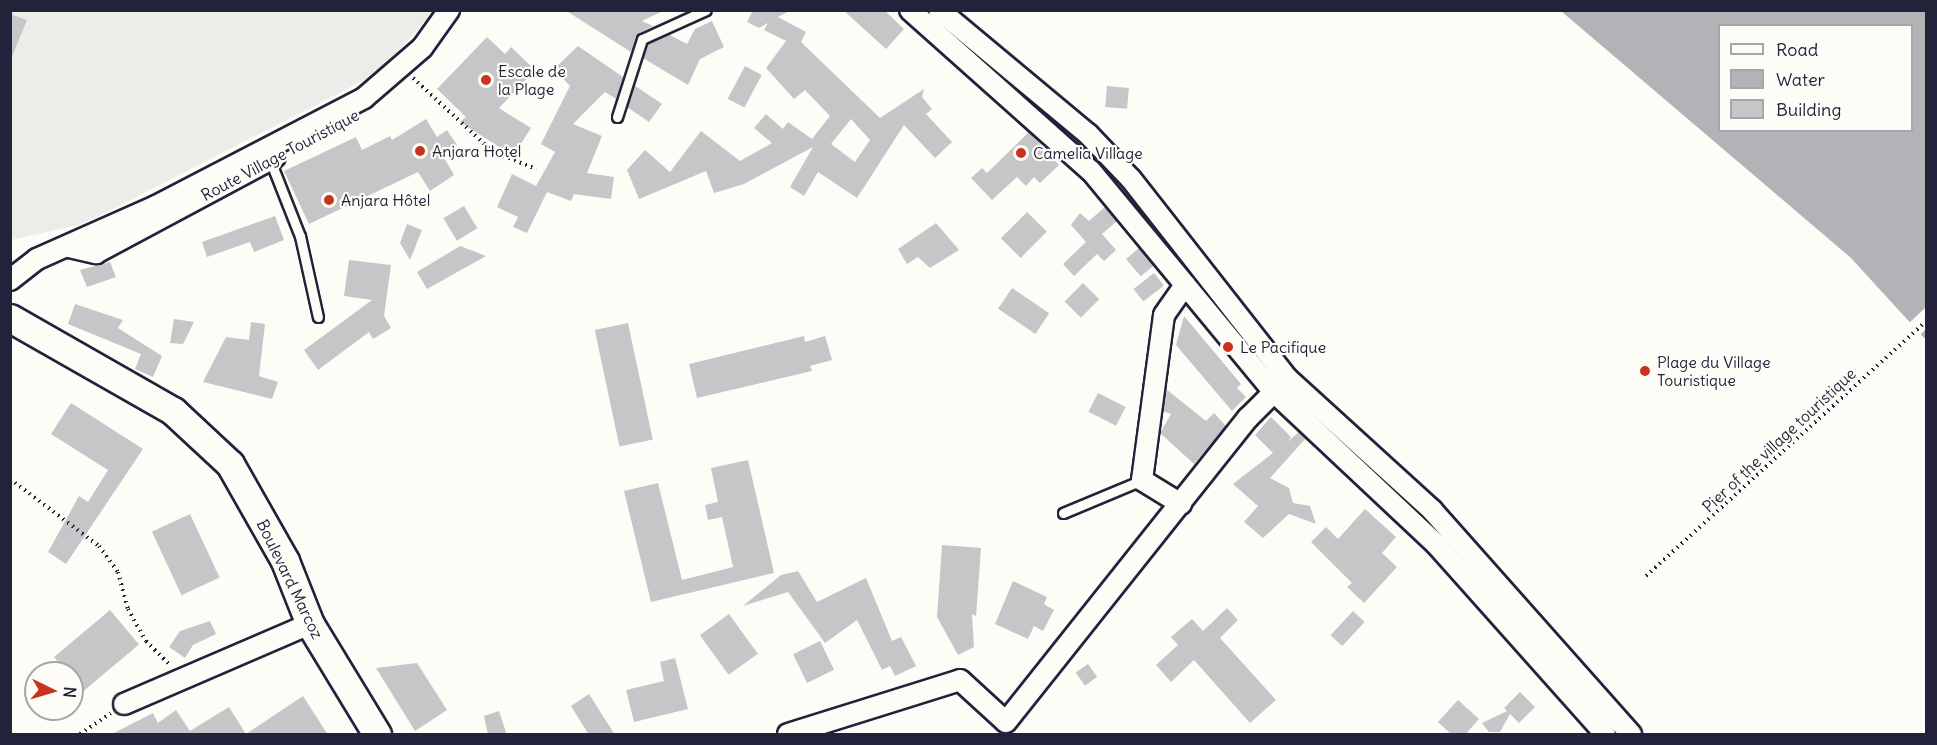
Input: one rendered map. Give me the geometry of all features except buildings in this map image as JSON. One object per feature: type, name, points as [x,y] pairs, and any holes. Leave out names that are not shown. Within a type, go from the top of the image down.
[{"type":"main road","name":"Boulevard Marcoz","points":[[10,318],[173,411],[230,464],[285,561],[310,624],[377,735]]},
{"type":"street","points":[[910,10],[1091,171],[1273,392],[1436,544],[1605,735]]},
{"type":"street","points":[[939,10],[1088,134],[1131,179],[1288,379],[1432,510],[1631,735]]},
{"type":"street","name":"Route Village Touristique","points":[[10,280],[37,259],[69,247],[334,118],[372,106],[411,75],[451,17]]},
{"type":"street","name":"Route Village Touristique","points":[[69,247],[96,253],[270,160],[383,85],[451,17]]},
{"type":"street","points":[[1181,504],[1142,480],[1164,315],[1185,285]]},
{"type":"street","points":[[788,735],[815,731],[960,680],[1000,728],[1273,392],[1288,379]]},
{"type":"street","points":[[124,704],[310,624]]},
{"type":"lane","points":[[617,117],[642,39],[706,10]]},
{"type":"lane","points":[[270,160],[300,236],[318,317]]},
{"type":"lane","points":[[1063,513],[1142,480]]},
{"type":"path","points":[[411,75],[492,151],[536,169]]},
{"type":"path","name":"Pier of the village touristique","points":[[1646,576],[1926,321]]},
{"type":"path","points":[[10,479],[99,546],[118,572],[128,609],[146,641],[183,678]]},
{"type":"path","points":[[80,735],[124,704]]},
{"type":"shaded area","points":[[11,11],[434,11],[378,73],[79,225],[11,240]]},
{"type":"water","points":[[1561,11],[1926,11],[1926,340],[1851,258]]},
{"type":"pier","points":[[1926,307],[1926,329],[1919,336],[1908,324]]},
{"type":"place","name":"Escale de la Plage","points":[[486,80]]},
{"type":"place","name":"Anjara Hotel","points":[[420,151]]},
{"type":"place","name":"Camelia Village","points":[[1021,153]]},
{"type":"place","name":"Anjara Hôtel","points":[[329,200]]},
{"type":"place","name":"Le Pacifique","points":[[1228,347]]},
{"type":"place","name":"Plage du Village Touristique","points":[[1645,371]]}]
